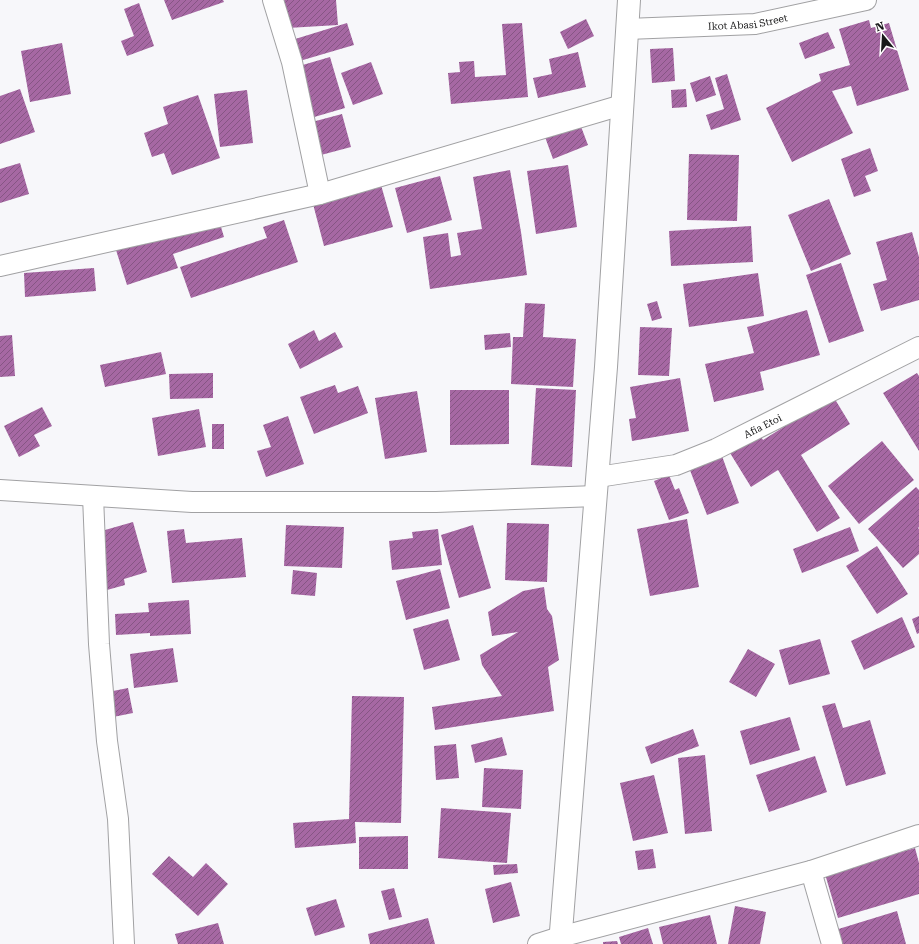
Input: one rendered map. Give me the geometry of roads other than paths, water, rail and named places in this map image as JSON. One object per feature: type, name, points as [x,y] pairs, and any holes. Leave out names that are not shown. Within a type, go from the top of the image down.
[{"type":"street","points":[[273,0],[292,62],[320,194]]},
{"type":"street","points":[[560,940],[606,368],[629,0]]},
{"type":"street","name":"Ikot Abasi Street","points":[[627,29],[755,24],[866,0]]},
{"type":"street","points":[[0,266],[320,194],[622,104]]},
{"type":"street","name":"Afia Etoi","points":[[0,490],[192,502],[436,502],[597,486],[676,465],[716,449],[919,347]]},
{"type":"street","points":[[93,496],[99,644],[107,741],[118,819],[124,944]]},
{"type":"street","points":[[538,944],[560,940],[811,871],[919,835]]},
{"type":"street","points":[[811,871],[832,944]]}]
